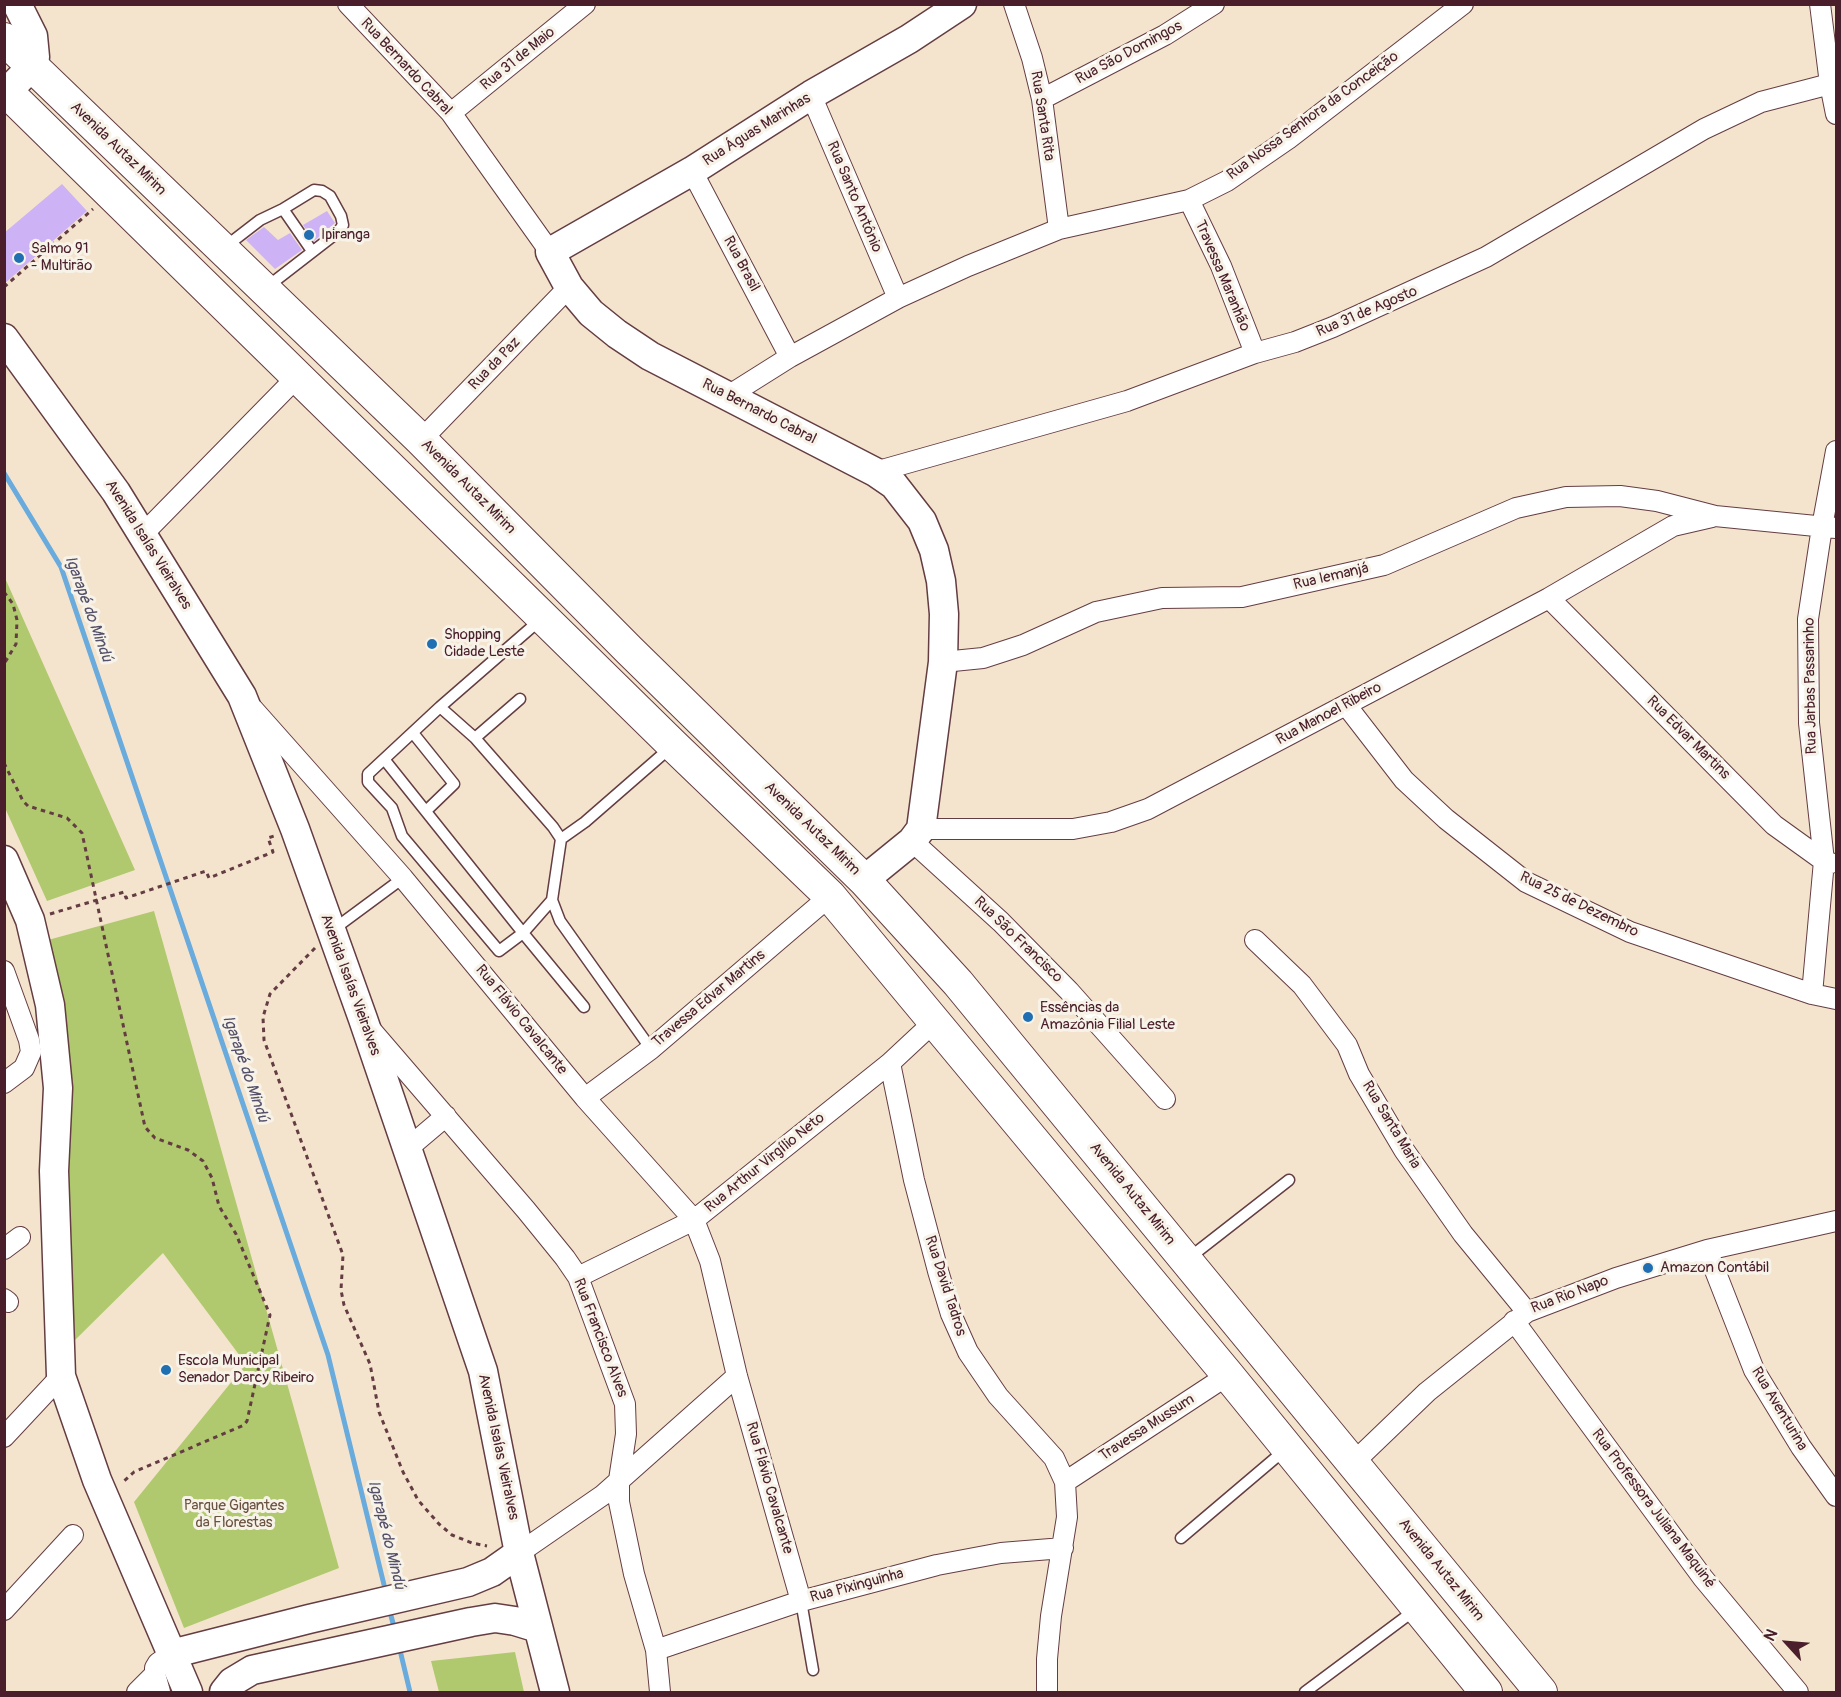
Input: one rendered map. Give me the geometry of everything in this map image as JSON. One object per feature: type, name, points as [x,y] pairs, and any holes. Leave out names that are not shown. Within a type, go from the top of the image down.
[{"type":"main road","points":[[17,4],[33,36],[36,48],[32,66],[6,92],[830,896],[1228,1375],[1486,1692]]},
{"type":"main road","name":"Rua Águas Marinhas","points":[[550,252],[692,171],[811,96],[909,39],[962,4]]},
{"type":"main road","name":"Avenida Autaz Mirim","points":[[4,39],[421,440],[629,650],[864,880],[958,983],[1541,1692]]},
{"type":"main road","name":"Rua Bernardo Cabral","points":[[550,252],[569,288],[591,313],[617,334],[650,356],[875,472],[894,485],[922,521],[934,550],[941,581],[944,614],[943,662],[916,835]]},
{"type":"main road","name":"Avenida Isaías Vieiralves","points":[[4,338],[116,492],[242,696],[295,828],[483,1371],[519,1553],[555,1692]]},
{"type":"main road","points":[[864,880],[916,835]]},
{"type":"main road","points":[[4,860],[30,920],[50,1005],[58,1088],[54,1171],[61,1376],[162,1674],[188,1692]]},
{"type":"main road","points":[[162,1674],[309,1619],[468,1582],[492,1572],[519,1553]]},
{"type":"main road","points":[[224,1692],[232,1682],[252,1670],[471,1622],[495,1618],[538,1628]]},
{"type":"street","name":"Rua 31 de Maio","points":[[451,113],[585,4]]},
{"type":"street","name":"Rua Santa Rita","points":[[1014,4],[1032,58],[1042,99],[1059,230]]},
{"type":"street","name":"Rua São Domingos","points":[[1042,99],[1165,35],[1214,4]]},
{"type":"street","name":"Rua Nossa Senhora da Conceição","points":[[728,396],[790,357],[898,298],[968,266],[1059,230],[1189,200],[1227,181],[1288,139],[1463,4]]},
{"type":"street","points":[[1820,4],[1836,114]]},
{"type":"street","name":"Rua Bernardo Cabral","points":[[351,6],[451,113],[550,252]]},
{"type":"street","name":"Rua 31 de Agosto","points":[[875,472],[1126,401],[1333,327],[1486,257],[1713,124],[1761,102],[1830,84]]},
{"type":"street","name":"Rua Santo Antônio","points":[[811,96],[898,298]]},
{"type":"street","name":"Rua Brasil","points":[[692,171],[790,357]]},
{"type":"street","name":"Travessa Maranhão","points":[[1189,200],[1221,266],[1255,353]]},
{"type":"street","name":"Rua da Paz","points":[[421,440],[569,288]]},
{"type":"street","points":[[142,535],[297,376]]},
{"type":"street","name":"Rua Jarbas Passarinho","points":[[1812,994],[1830,863],[1809,723],[1808,631],[1829,528],[1836,451]]},
{"type":"street","name":"Rua Iemanjá","points":[[943,662],[983,658],[1023,645],[1096,612],[1162,598],[1242,597],[1384,565],[1516,508],[1566,497],[1629,497],[1657,501],[1715,516]]},
{"type":"street","points":[[1715,516],[1829,528]]},
{"type":"street","name":"Rua Manoel Ribeiro","points":[[916,835],[1073,829],[1111,822],[1148,809],[1549,598],[1673,526],[1715,516]]},
{"type":"street","name":"Rua Edvar Martins","points":[[1549,598],[1774,825],[1830,863]]},
{"type":"street","name":"Rua Flávio Cavalcante","points":[[242,696],[403,878],[585,1098],[694,1220],[710,1261],[737,1376],[801,1601]]},
{"type":"street","name":"Rua 25 de Dezembro","points":[[1346,705],[1404,780],[1446,819],[1526,882],[1630,932],[1812,994],[1836,999]]},
{"type":"street","name":"Rua São Francisco","points":[[916,835],[1069,991],[1165,1099]]},
{"type":"street","name":"Travessa Edvar Martins","points":[[585,1098],[651,1049],[830,896]]},
{"type":"street","name":"Rua Santa Maria","points":[[1255,940],[1302,985],[1347,1045],[1359,1074],[1404,1150],[1521,1316]]},
{"type":"street","points":[[4,971],[29,1040],[31,1052],[24,1068],[4,1083]]},
{"type":"street","name":"Rua Francisco Alves","points":[[363,1019],[545,1234],[578,1277],[625,1404],[626,1434],[619,1480],[619,1502],[656,1650],[660,1692]]},
{"type":"street","name":"Rua Arthur Virgílio Neto","points":[[578,1277],[694,1220],[890,1063],[934,1022]]},
{"type":"street","name":"Rua David Tadros","points":[[890,1063],[914,1180],[951,1314],[968,1352],[998,1396],[1054,1458],[1065,1482],[1067,1517],[1051,1616],[1047,1692]]},
{"type":"street","points":[[407,1149],[446,1116]]},
{"type":"street","name":"Rua Rio Napo","points":[[1353,1463],[1427,1392],[1521,1316],[1616,1278],[1707,1250],[1836,1221]]},
{"type":"street","name":"Rua Aventurina","points":[[1707,1250],[1754,1370],[1801,1448],[1836,1496]]},
{"type":"street","name":"Rua Professora Juliana Maquiné","points":[[1521,1316],[1703,1578],[1798,1692]]},
{"type":"street","name":"Travessa Mussum","points":[[1065,1482],[1228,1375]]},
{"type":"street","points":[[4,1437],[61,1376]]},
{"type":"street","points":[[519,1553],[603,1495],[737,1376]]},
{"type":"street","points":[[4,1610],[73,1535]]},
{"type":"street","name":"Rua Pixinguinha","points":[[656,1650],[801,1601],[937,1565],[1001,1553],[1063,1548]]},
{"type":"street","points":[[137,1692],[162,1674]]},
{"type":"lane","points":[[222,249],[260,220],[314,190],[322,191],[330,196],[341,216],[343,225],[338,232],[264,289]]},
{"type":"lane","points":[[283,209],[312,251]]},
{"type":"lane","points":[[543,617],[368,774],[368,782],[392,808],[402,836],[498,951],[523,933],[552,900]]},
{"type":"lane","points":[[475,738],[520,699]]},
{"type":"lane","points":[[440,707],[475,738],[561,839],[552,900],[560,921],[651,1049]]},
{"type":"lane","points":[[413,733],[454,784],[426,810]]},
{"type":"lane","points":[[561,839],[585,822],[673,745]]},
{"type":"lane","points":[[384,759],[584,1007]]},
{"type":"lane","points":[[331,932],[403,878]]},
{"type":"lane","points":[[1187,1260],[1289,1180]]},
{"type":"lane","points":[[1181,1538],[1288,1448]]},
{"type":"lane","points":[[801,1601],[813,1670]]},
{"type":"lane","points":[[1305,1692],[1418,1608]]},
{"type":"path","points":[[4,287],[110,193]]},
{"type":"path","points":[[4,592],[13,604],[17,620],[16,644],[4,664]]},
{"type":"path","points":[[4,763],[23,801],[28,806],[67,818],[82,833],[145,1127],[155,1138],[188,1150],[203,1161],[212,1178],[219,1206],[236,1234],[270,1315],[247,1421],[244,1425],[134,1472],[122,1484]]},
{"type":"path","points":[[30,920],[124,892],[126,898],[206,871],[209,878],[273,852],[268,838],[295,828]]},
{"type":"path","points":[[331,932],[270,994],[263,1017],[264,1040],[343,1255],[341,1290],[344,1305],[370,1364],[379,1412],[403,1472],[418,1500],[452,1535],[472,1543],[519,1553]]},
{"type":"green space","points":[[5,578],[135,870],[47,901],[5,808]]},
{"type":"green space","name":"Parque Gigantes da Florestas","points":[[154,911],[339,1568],[184,1628],[134,1502],[246,1364],[163,1253],[72,1343],[48,940]]},
{"type":"green space","points":[[515,1652],[524,1692],[439,1692],[431,1661]]},
{"type":"building","name":"Salmo 91 - Multirão","points":[[62,184],[87,211],[4,284],[4,233]]},
{"type":"building","points":[[327,211],[335,223],[314,241],[303,225]]},
{"type":"building","points":[[264,227],[278,240],[290,233],[302,250],[275,269],[246,240]]},
{"type":"waterway","name":"Igarapé do Mindú","points":[[4,473],[61,567],[328,1355],[386,1593]]},
{"type":"waterway","name":"Igarapé do Mindú","points":[[389,1608],[395,1631]]},
{"type":"waterway","name":"Igarapé do Mindú","points":[[399,1646],[410,1692]]},
{"type":"place","name":"Ipiranga","points":[[309,235]]},
{"type":"place","name":"Salmo 91 - Multirão","points":[[19,258]]},
{"type":"place","name":"Shopping Cidade Leste","points":[[432,644]]},
{"type":"place","name":"Essências da Amazônia Filial Leste","points":[[1028,1017]]},
{"type":"place","name":"Amazon Contábil","points":[[1648,1268]]},
{"type":"place","name":"Escola Municipal Senador Darcy Ribeiro","points":[[166,1370]]}]
